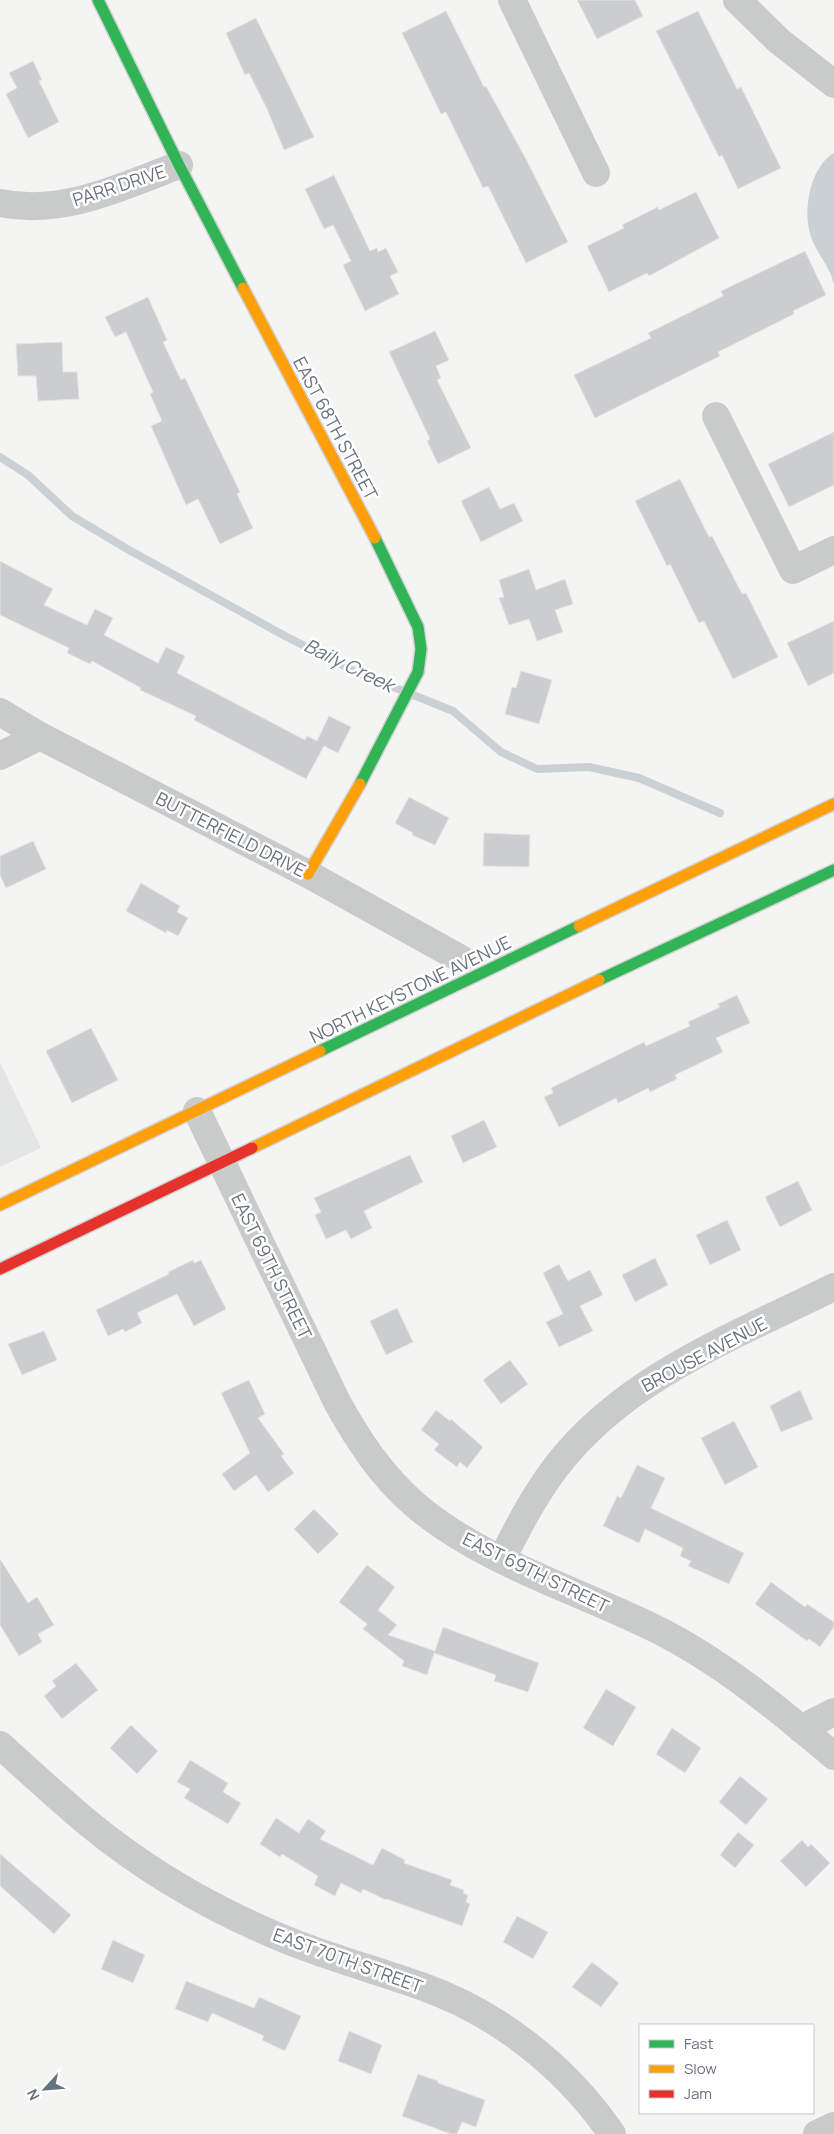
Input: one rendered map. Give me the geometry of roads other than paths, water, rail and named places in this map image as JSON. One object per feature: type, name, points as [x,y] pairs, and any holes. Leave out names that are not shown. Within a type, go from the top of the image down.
[{"type":"main road","name":"EAST 68TH STREET","points":[[98,0],[178,165],[410,607],[418,627],[421,648],[418,672],[384,742],[308,874]]},
{"type":"main road","name":"NORTH KEYSTONE AVENUE","points":[[0,1206],[834,804]]},
{"type":"main road","points":[[0,1269],[572,993],[752,911],[834,870]]},
{"type":"street","points":[[512,0],[596,173]]},
{"type":"street","points":[[736,0],[779,41],[834,84]]},
{"type":"street","name":"PARR DRIVE","points":[[0,204],[35,206],[83,200],[178,165]]},
{"type":"street","points":[[716,416],[793,570],[834,550]]},
{"type":"street","name":"BUTTERFIELD DRIVE","points":[[0,712],[40,736],[308,874],[461,959]]},
{"type":"street","points":[[0,756],[40,736]]},
{"type":"street","name":"EAST 69TH STREET","points":[[197,1111],[337,1402],[358,1440],[383,1473],[415,1504],[450,1530],[502,1559],[677,1640],[737,1678],[834,1756]]},
{"type":"street","name":"BROUSE AVENUE","points":[[502,1559],[530,1506],[556,1467],[579,1440],[614,1407],[672,1367],[834,1287]]},
{"type":"street","points":[[801,1728],[834,1712]]},
{"type":"street","name":"EAST 70TH STREET","points":[[0,1745],[89,1824],[187,1891],[260,1929],[326,1956],[421,1986],[464,2005],[496,2023],[552,2065],[594,2108],[612,2134]]},
{"type":"street","points":[[817,2134],[834,2126]]},
{"type":"waterway","name":"Baily Creek","points":[[0,457],[28,475],[72,516],[129,550],[285,636],[356,672],[453,711],[501,752],[537,769],[589,767],[639,778],[720,813]]}]
